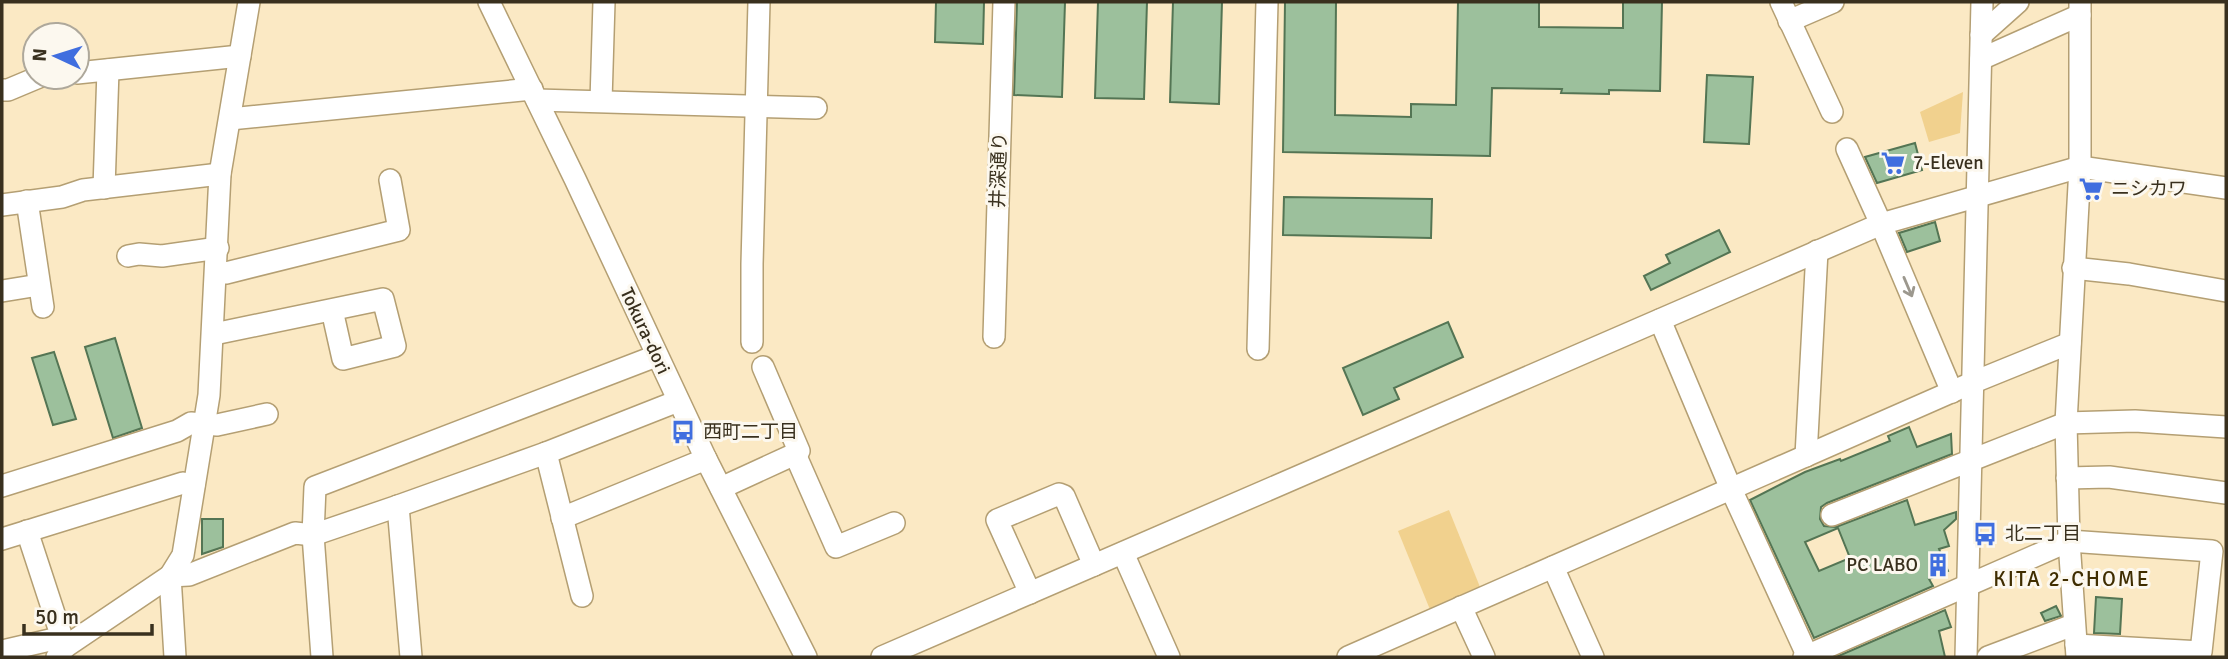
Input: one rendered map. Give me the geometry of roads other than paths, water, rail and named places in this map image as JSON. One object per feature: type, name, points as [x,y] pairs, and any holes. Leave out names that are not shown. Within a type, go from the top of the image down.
[{"type":"street","points":[[61,652],[170,576],[183,555],[205,424],[214,334],[220,174],[250,2]]},
{"type":"street","name":"Tokura-dori","points":[[489,2],[535,94],[656,356],[806,657]]},
{"type":"street","points":[[601,101],[604,2]]},
{"type":"street","points":[[752,342],[759,2]]},
{"type":"street","name":"井深通り","points":[[994,337],[1004,2]]},
{"type":"street","points":[[1258,349],[1267,2]]},
{"type":"street","points":[[1832,112],[1785,12],[1833,2]]},
{"type":"street","points":[[1966,657],[1982,2]]},
{"type":"street","points":[[1981,35],[2018,2]]},
{"type":"street","points":[[1981,59],[2080,8],[2080,167],[2067,423],[2069,541],[2075,642]]},
{"type":"street","points":[[91,72],[240,56]]},
{"type":"street","points":[[104,188],[108,70]]},
{"type":"street","points":[[2,90],[21,84]]},
{"type":"street","points":[[230,119],[535,94],[601,101],[816,108]]},
{"type":"street","points":[[1847,149],[1952,392]]},
{"type":"street","points":[[882,657],[1881,224],[2080,167],[2226,188]]},
{"type":"street","points":[[2,205],[62,197],[83,190],[220,174]]},
{"type":"street","points":[[217,274],[399,230],[390,180]]},
{"type":"street","points":[[27,201],[43,307]]},
{"type":"street","points":[[128,256],[162,256],[218,248]]},
{"type":"street","points":[[1806,456],[1817,251]]},
{"type":"street","points":[[2073,268],[2129,274],[2226,291]]},
{"type":"street","points":[[2,291],[40,285]]},
{"type":"street","points":[[214,334],[331,310]]},
{"type":"street","points":[[1660,320],[1731,489],[1807,657],[2069,541],[2212,551],[2201,652],[2075,642],[1988,657]]},
{"type":"street","points":[[1348,657],[1974,382],[2070,343]]},
{"type":"street","points":[[322,657],[313,535],[315,487],[656,356]]},
{"type":"street","points":[[721,488],[799,451],[764,367]]},
{"type":"street","points":[[170,576],[189,575],[295,533],[313,535],[398,506],[546,453],[678,401]]},
{"type":"street","points":[[2,486],[177,431],[191,423],[216,425],[267,414]]},
{"type":"street","points":[[1832,515],[2067,423],[2135,421],[2226,427]]},
{"type":"street","points":[[546,453],[582,596]]},
{"type":"street","points":[[795,454],[836,547],[894,523]]},
{"type":"street","points":[[562,518],[706,459]]},
{"type":"street","points":[[2067,478],[2109,477],[2226,493]]},
{"type":"street","points":[[2,539],[183,483],[194,485]]},
{"type":"street","points":[[1030,593],[997,520],[1059,494],[1064,496],[1094,565]]},
{"type":"street","points":[[398,506],[411,657]]},
{"type":"street","points":[[27,531],[61,652]]},
{"type":"street","points":[[1123,553],[1168,657]]},
{"type":"street","points":[[1553,567],[1594,657]]},
{"type":"street","points":[[170,576],[175,657]]},
{"type":"street","points":[[1461,607],[1484,657]]},
{"type":"street","points":[[2,651],[50,640],[61,652]]},
{"type":"place","name":"7-Eleven","points":[[1893,163]]},
{"type":"place","name":"ニシカワ","points":[[2091,189]]},
{"type":"place","name":"西町二丁目","points":[[683,432]]},
{"type":"place","name":"北二丁目","points":[[1985,534]]},
{"type":"place","name":"PC LABO","points":[[1938,565]]},
{"type":"district","name":"KITA 2-CHOME","points":[[2072,579]]}]
